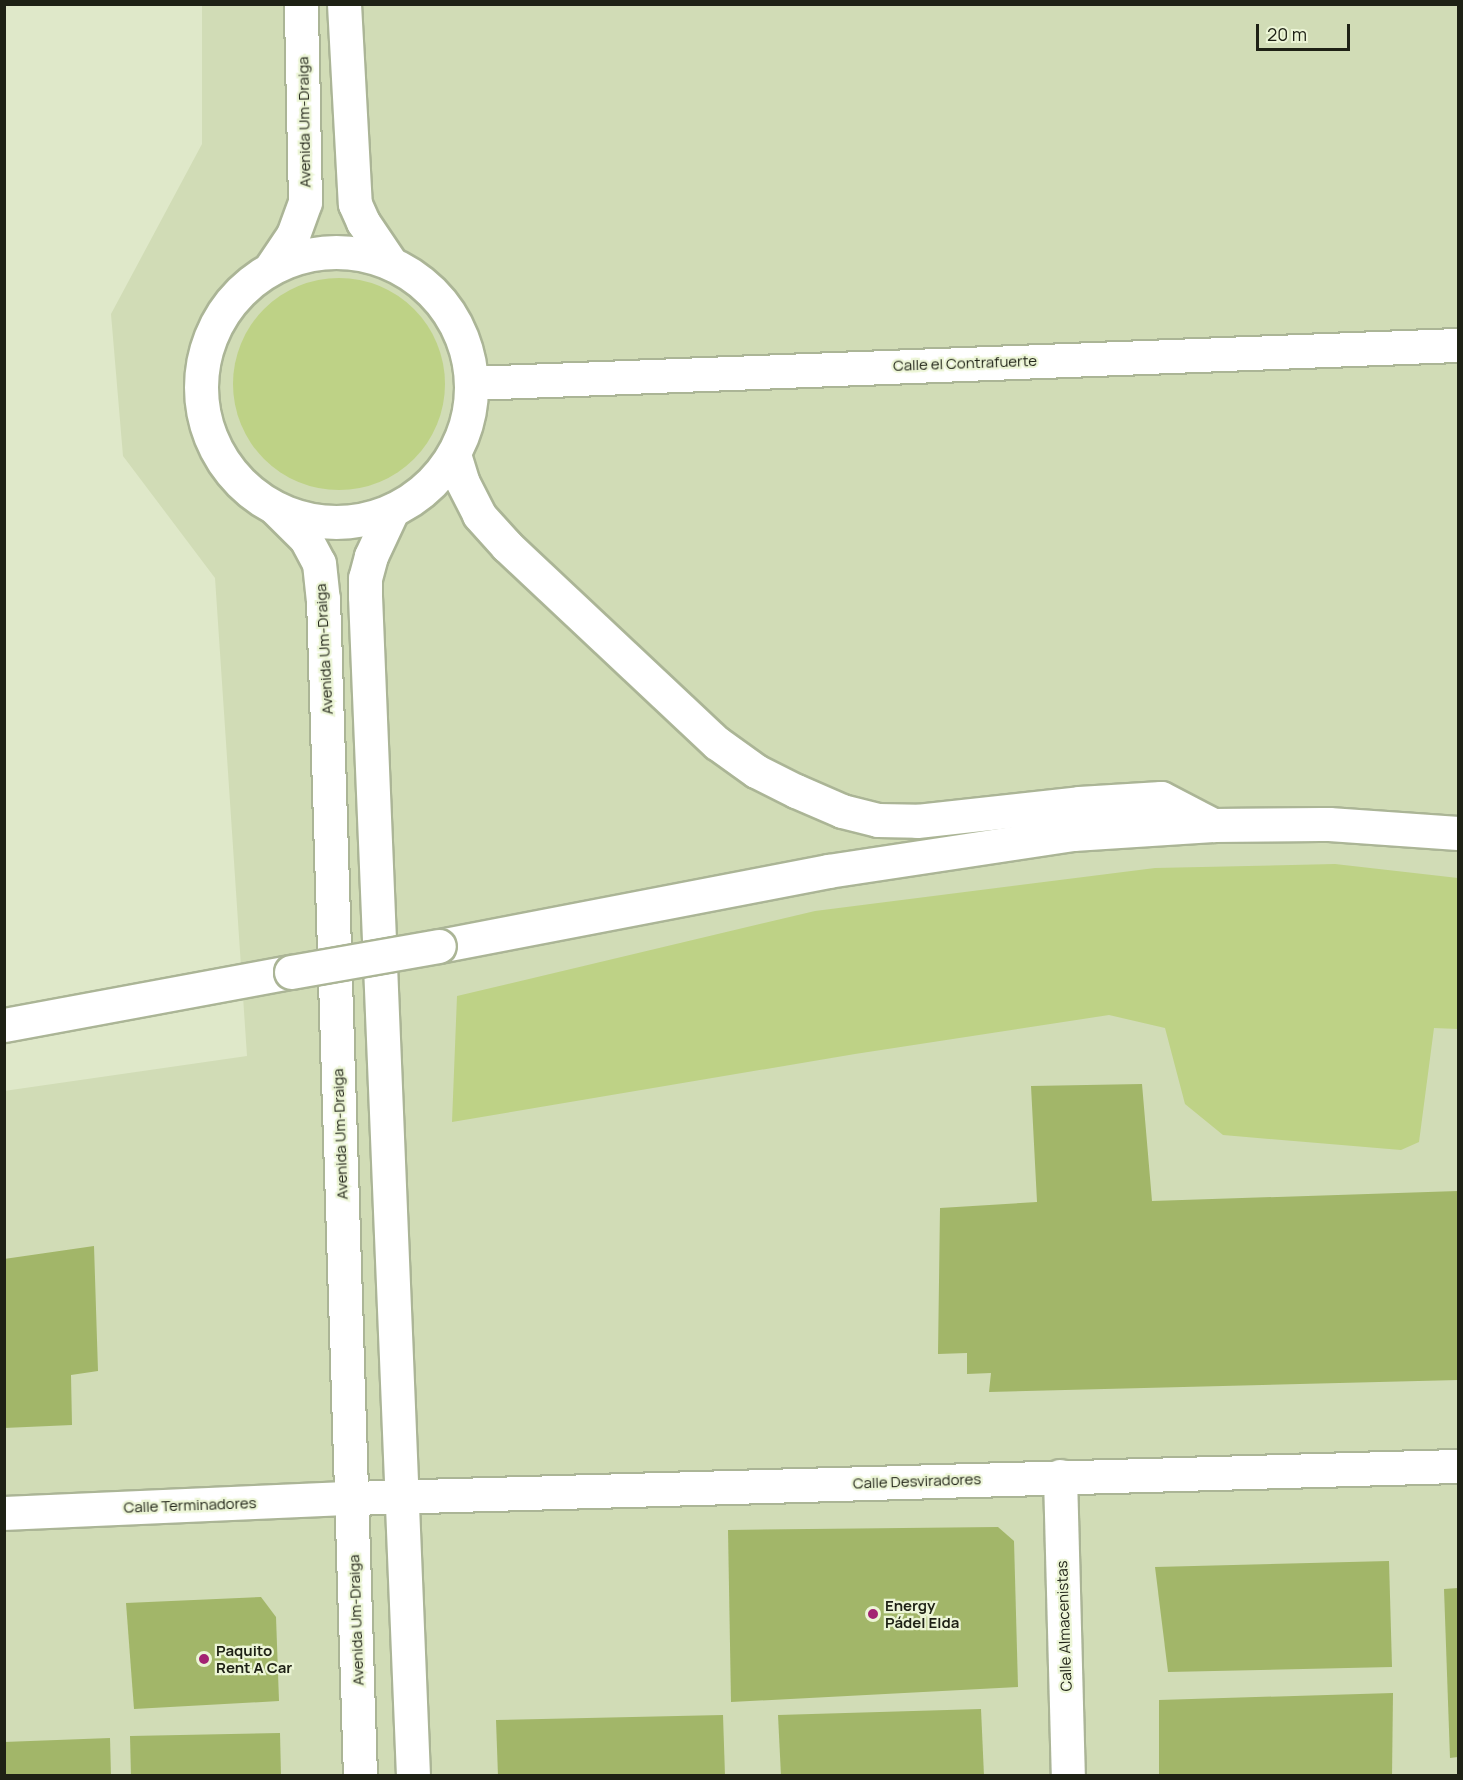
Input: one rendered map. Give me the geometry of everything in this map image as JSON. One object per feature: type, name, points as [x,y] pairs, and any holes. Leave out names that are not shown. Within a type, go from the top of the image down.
[{"type":"street","name":"Avenida Um-Draiga","points":[[272,266],[293,235],[305,202],[301,4]]},
{"type":"street","points":[[344,4],[355,204],[363,222],[390,262]]},
{"type":"street","points":[[330,251],[361,253],[390,262],[423,282],[448,311],[466,345],[472,383],[470,413],[454,454],[428,488],[392,511],[329,522],[302,518],[276,509],[251,493],[230,472],[214,446],[204,418],[200,388],[202,359],[212,331],[227,305],[247,283],[272,266],[300,255],[330,251]]},
{"type":"street","name":"Calle el Contrafuerte","points":[[472,383],[1458,345]]},
{"type":"street","points":[[454,454],[462,481],[479,515],[507,546],[717,742],[756,771],[796,791],[842,811],[878,820],[917,821],[1079,802],[1161,798],[1213,825]]},
{"type":"street","name":"Avenida Um-Draiga","points":[[276,509],[306,539],[319,563],[323,598],[377,1497],[413,1776]]},
{"type":"street","name":"Avenida Um-Draiga","points":[[360,1776],[377,1497],[365,578],[371,556],[392,511]]},
{"type":"street","points":[[4,1025],[439,946],[828,871],[1073,834],[1213,825],[1329,824],[1458,833]]},
{"type":"street","name":"Calle Desviradores","points":[[377,1497],[1458,1466]]},
{"type":"street","name":"Calle Almacenistas","points":[[1060,1476],[1068,1776]]},
{"type":"street","name":"Calle Terminadores","points":[[4,1513],[377,1497]]},
{"type":"shaded area","points":[[202,5],[1458,5],[1458,1775],[5,1775],[4,1091],[247,1056],[215,578],[123,456],[111,314],[202,144]]},
{"type":"green space","points":[[339,278],[370,283],[398,296],[414,309],[427,325],[440,353],[445,384],[440,415],[427,443],[414,459],[398,472],[370,485],[339,490],[308,485],[280,472],[264,459],[251,443],[238,415],[233,384],[238,353],[251,325],[264,309],[280,296],[308,283]]},
{"type":"green space","points":[[1335,864],[1458,878],[1458,1029],[1434,1028],[1419,1142],[1401,1150],[1223,1135],[1185,1104],[1165,1028],[1109,1015],[855,1054],[452,1122],[457,996],[815,911],[1155,868]]},
{"type":"building","points":[[1142,1084],[1152,1201],[1458,1191],[1458,1380],[989,1392],[991,1373],[967,1374],[967,1353],[938,1354],[940,1208],[1037,1202],[1031,1086]]},
{"type":"building","points":[[94,1246],[98,1371],[71,1375],[72,1425],[4,1428],[4,1259]]},
{"type":"building","name":"Energy Pádel Elda","points":[[998,1527],[1014,1541],[1018,1687],[731,1702],[728,1530]]},
{"type":"building","points":[[1389,1561],[1392,1667],[1168,1672],[1155,1567]]},
{"type":"building","points":[[1458,1588],[1458,1757],[1450,1758],[1444,1589]]},
{"type":"building","name":"Paquito Rent A Car","points":[[261,1597],[276,1617],[279,1701],[134,1709],[126,1603]]},
{"type":"building","points":[[1393,1693],[1392,1776],[1159,1776],[1159,1700]]},
{"type":"building","points":[[981,1709],[984,1776],[781,1776],[778,1715]]},
{"type":"building","points":[[723,1715],[725,1776],[498,1776],[496,1720]]},
{"type":"building","points":[[280,1733],[281,1776],[131,1776],[130,1736]]},
{"type":"building","points":[[110,1738],[111,1776],[4,1776],[4,1742]]},
{"type":"place","name":"Energy Pádel Elda","points":[[873,1614]]},
{"type":"place","name":"Paquito Rent A Car","points":[[204,1659]]}]
